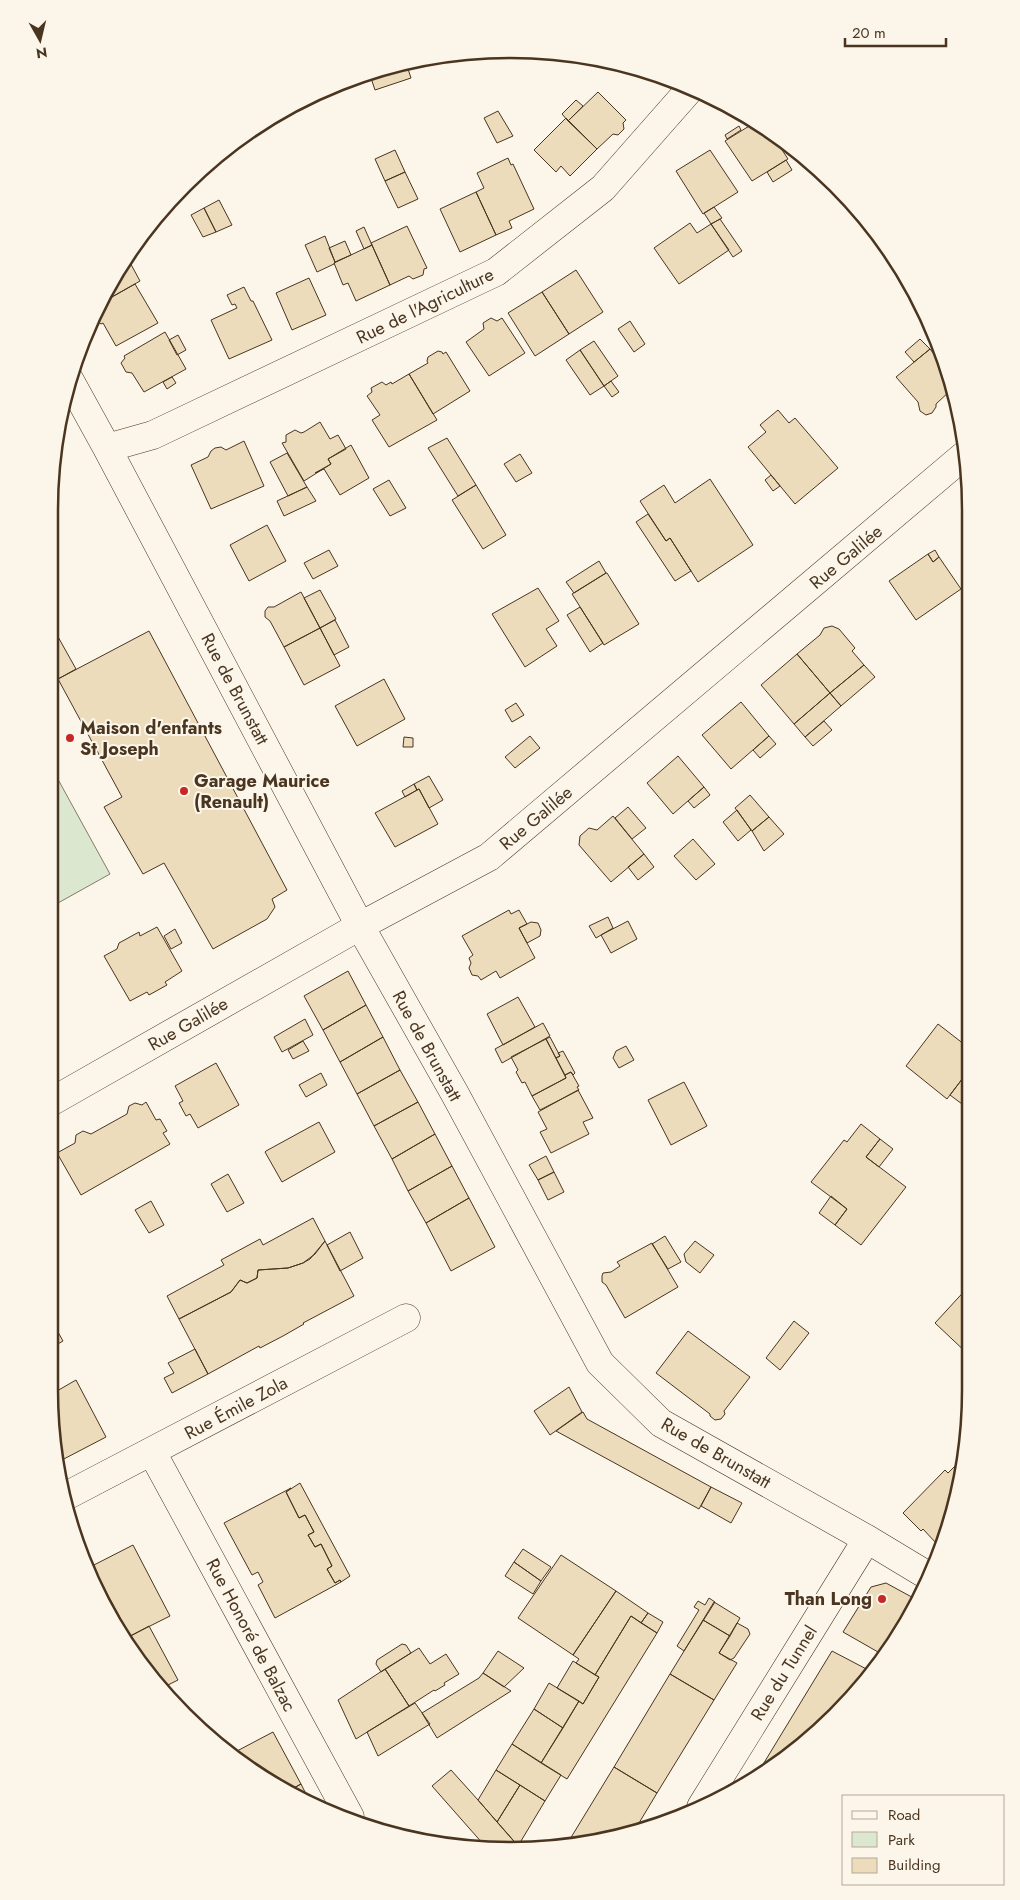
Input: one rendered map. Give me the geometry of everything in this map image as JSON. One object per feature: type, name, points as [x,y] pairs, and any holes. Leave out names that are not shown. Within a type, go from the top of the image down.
[{"type":"street","name":"Rue de l'Agriculture","points":[[107,448],[153,435],[496,272],[604,188],[687,94]]},
{"type":"street","name":"Rue de Brunstatt","points":[[74,389],[360,926],[455,1094],[600,1363],[661,1423],[867,1539],[924,1573]]},
{"type":"street","name":"Rue Galilée","points":[[58,1098],[360,926],[489,857],[960,459]]},
{"type":"street","name":"Rue Émile Zola","points":[[70,1494],[406,1318]]},
{"type":"street","name":"Rue Honoré de Balzac","points":[[152,1452],[347,1812]]},
{"type":"street","name":"Rue du Tunnel","points":[[707,1797],[867,1539]]},
{"type":"green space","points":[[58,779],[110,874],[58,903]]},
{"type":"building","points":[[408,69],[411,78],[375,90],[372,80]]},
{"type":"building","points":[[598,92],[626,120],[623,123],[624,129],[618,135],[613,134],[597,149],[568,121]]},
{"type":"building","points":[[576,100],[583,106],[568,121],[562,114]]},
{"type":"building","points":[[498,111],[513,136],[497,143],[484,118]]},
{"type":"building","points":[[566,118],[597,149],[570,176],[561,166],[556,172],[534,150]]},
{"type":"building","points":[[739,126],[741,130],[727,139],[725,135]]},
{"type":"building","points":[[749,126],[781,148],[788,159],[752,181],[725,141]]},
{"type":"building","points":[[395,150],[405,172],[385,181],[375,159]]},
{"type":"building","points":[[710,150],[738,192],[703,214],[676,171]]},
{"type":"building","points":[[508,158],[511,165],[513,164],[534,209],[509,221],[512,228],[496,235],[476,192],[484,188],[477,173]]},
{"type":"building","points":[[786,160],[792,170],[773,182],[767,172]]},
{"type":"building","points":[[405,172],[418,199],[398,208],[385,181]]},
{"type":"building","points":[[476,192],[496,235],[460,252],[440,209]]},
{"type":"building","points":[[219,200],[232,225],[216,232],[204,208]]},
{"type":"building","points":[[714,207],[722,218],[711,224],[704,213]]},
{"type":"building","points":[[204,208],[216,232],[203,237],[191,215]]},
{"type":"building","points":[[720,219],[742,251],[733,257],[711,224]]},
{"type":"building","points":[[690,223],[697,233],[711,224],[729,250],[679,284],[654,248]]},
{"type":"building","points":[[407,226],[427,268],[424,269],[423,275],[413,279],[409,276],[390,285],[371,243]]},
{"type":"building","points":[[364,227],[372,245],[364,249],[356,231]]},
{"type":"building","points":[[325,236],[335,262],[317,272],[305,245]]},
{"type":"building","points":[[345,241],[351,255],[335,262],[329,248]]},
{"type":"building","points":[[372,245],[390,285],[356,301],[348,283],[343,285],[334,263]]},
{"type":"building","points":[[131,264],[140,281],[111,298]]},
{"type":"building","points":[[576,270],[603,312],[569,334],[542,292]]},
{"type":"building","points":[[309,278],[326,315],[292,330],[276,293]]},
{"type":"building","points":[[135,284],[158,323],[116,346],[103,323],[99,322],[111,298]]},
{"type":"building","points":[[244,287],[272,340],[229,359],[211,320],[237,308],[235,304],[232,305],[227,295]]},
{"type":"building","points":[[542,292],[569,334],[535,356],[508,313]]},
{"type":"building","points":[[491,318],[497,321],[502,318],[525,353],[489,376],[466,342],[484,329],[483,323]]},
{"type":"building","points":[[630,321],[645,344],[634,352],[618,329]]},
{"type":"building","points":[[165,332],[186,369],[144,392],[132,373],[126,372],[121,363],[125,358],[124,356]]},
{"type":"building","points":[[178,335],[186,350],[177,355],[169,340]]},
{"type":"building","points":[[920,339],[930,349],[914,362],[905,352]]},
{"type":"building","points":[[594,341],[618,376],[604,386],[580,350]]},
{"type":"building","points":[[930,349],[934,354],[947,394],[936,404],[932,413],[926,415],[920,411],[918,402],[896,377]]},
{"type":"building","points":[[580,350],[604,386],[590,395],[566,360]]},
{"type":"building","points":[[438,351],[443,354],[446,352],[470,391],[433,414],[409,374],[428,363],[428,357]]},
{"type":"building","points":[[409,374],[437,420],[389,447],[372,420],[380,415],[367,396],[372,392],[371,388],[382,382],[386,385],[391,382],[392,384]]},
{"type":"building","points":[[172,377],[176,383],[167,389],[163,382]]},
{"type":"building","points":[[611,381],[619,392],[612,397],[604,386]]},
{"type":"building","points":[[778,410],[789,423],[795,418],[838,468],[795,504],[748,447],[766,432],[760,425]]},
{"type":"building","points":[[320,422],[330,439],[338,435],[346,449],[328,459],[331,464],[304,481],[282,443],[286,442],[286,435],[295,430],[301,433]]},
{"type":"building","points":[[447,438],[476,485],[458,496],[428,448]]},
{"type":"building","points":[[244,441],[264,486],[211,509],[191,465],[208,457],[215,448],[221,447],[226,450]]},
{"type":"building","points":[[351,445],[369,478],[340,495],[324,469],[315,473],[331,464],[328,459]]},
{"type":"building","points":[[287,453],[307,487],[288,496],[270,462]]},
{"type":"building","points":[[520,454],[532,473],[516,482],[504,464]]},
{"type":"building","points":[[771,475],[780,486],[773,491],[765,480]]},
{"type":"building","points":[[710,479],[753,545],[698,582],[670,538],[666,541],[640,501],[664,485],[675,503]]},
{"type":"building","points":[[389,480],[406,508],[390,516],[373,489]]},
{"type":"building","points":[[476,485],[506,535],[483,549],[452,500]]},
{"type":"building","points":[[307,487],[316,501],[284,516],[277,501]]},
{"type":"building","points":[[648,514],[666,541],[670,538],[691,571],[675,581],[636,522]]},
{"type":"building","points":[[267,525],[286,561],[249,581],[230,545]]},
{"type":"building","points":[[329,550],[338,566],[313,579],[304,563]]},
{"type":"building","points":[[935,550],[939,557],[933,562],[928,554]]},
{"type":"building","points":[[928,554],[933,562],[939,557],[961,589],[916,620],[889,581]]},
{"type":"building","points":[[599,561],[606,573],[574,593],[566,582]]},
{"type":"building","points":[[606,573],[639,624],[604,645],[572,594]]},
{"type":"building","points":[[538,588],[559,621],[546,629],[557,646],[525,667],[492,614]]},
{"type":"building","points":[[320,590],[336,619],[320,628],[304,598]]},
{"type":"building","points":[[301,592],[320,628],[284,647],[270,621],[265,617],[265,611],[268,607],[274,607]]},
{"type":"building","points":[[580,607],[603,643],[590,652],[567,615]]},
{"type":"building","points":[[335,620],[349,647],[334,655],[320,628]]},
{"type":"building","points":[[832,626],[839,629],[855,648],[852,651],[864,665],[830,693],[797,654],[820,635],[824,628]]},
{"type":"building","points":[[320,628],[340,666],[304,685],[284,647]]},
{"type":"building","points":[[149,631],[287,890],[272,899],[275,907],[267,919],[213,949],[164,863],[143,874],[104,807],[122,797],[58,679]]},
{"type":"building","points":[[58,637],[76,669],[58,679]]},
{"type":"building","points":[[797,654],[830,693],[794,724],[761,685]]},
{"type":"building","points":[[864,665],[875,677],[841,706],[830,693]]},
{"type":"building","points":[[384,679],[405,719],[357,746],[335,706]]},
{"type":"building","points":[[830,693],[841,706],[805,737],[794,724]]},
{"type":"building","points":[[741,702],[769,736],[731,769],[702,735]]},
{"type":"building","points":[[516,703],[524,715],[512,722],[505,710]]},
{"type":"building","points":[[824,721],[832,730],[813,746],[805,737]]},
{"type":"building","points":[[530,736],[540,748],[515,768],[505,757]]},
{"type":"building","points":[[769,736],[776,744],[760,758],[753,750]]},
{"type":"building","points":[[404,737],[413,738],[413,747],[403,747]]},
{"type":"building","points":[[678,756],[704,787],[673,814],[647,783]]},
{"type":"building","points":[[429,776],[443,800],[429,808],[419,789],[417,790],[414,784]]},
{"type":"building","points":[[414,784],[417,790],[405,797],[402,791]]},
{"type":"building","points":[[704,787],[710,795],[694,808],[688,801]]},
{"type":"building","points":[[419,789],[438,824],[395,847],[375,813]]},
{"type":"building","points":[[750,795],[769,817],[752,831],[735,808]]},
{"type":"building","points":[[628,807],[646,828],[632,839],[615,818]]},
{"type":"building","points":[[737,810],[751,830],[738,841],[723,822]]},
{"type":"building","points":[[613,816],[644,854],[611,882],[579,845],[580,836],[589,828],[597,830]]},
{"type":"building","points":[[769,817],[784,834],[764,851],[752,831]]},
{"type":"building","points":[[693,839],[715,864],[696,880],[674,856]]},
{"type":"building","points":[[644,854],[654,867],[638,880],[628,867]]},
{"type":"building","points":[[509,910],[511,914],[519,910],[527,924],[519,928],[535,958],[500,978],[496,971],[481,980],[478,976],[472,975],[469,968],[471,963],[469,958],[473,955],[462,936]]},
{"type":"building","points":[[608,917],[613,928],[596,938],[589,926]]},
{"type":"building","points":[[628,921],[637,939],[611,953],[601,935]]},
{"type":"building","points":[[531,922],[538,923],[541,930],[540,936],[527,943],[519,928]]},
{"type":"building","points":[[157,927],[182,971],[165,982],[167,985],[149,995],[147,992],[130,1001],[104,956],[117,949],[119,943],[139,932],[140,936]]},
{"type":"building","points":[[175,929],[182,943],[171,949],[164,936]]},
{"type":"building","points":[[348,971],[366,1005],[323,1030],[304,996]]},
{"type":"building","points":[[518,997],[535,1027],[503,1045],[487,1014]]},
{"type":"building","points":[[366,1005],[383,1037],[340,1062],[323,1030]]},
{"type":"building","points":[[305,1019],[313,1035],[282,1052],[274,1037]]},
{"type":"building","points":[[543,1023],[550,1036],[502,1063],[495,1049]]},
{"type":"building","points":[[938,1024],[962,1043],[962,1079],[947,1099],[906,1066]]},
{"type":"building","points":[[383,1037],[400,1070],[357,1094],[340,1062]]},
{"type":"building","points":[[550,1037],[560,1056],[556,1058],[546,1039]]},
{"type":"building","points":[[546,1039],[566,1078],[532,1096],[525,1082],[522,1083],[516,1072],[518,1070],[511,1057]]},
{"type":"building","points":[[303,1041],[309,1051],[293,1059],[288,1050]]},
{"type":"building","points":[[626,1046],[634,1060],[619,1068],[613,1058],[616,1051]]},
{"type":"building","points":[[563,1051],[575,1073],[573,1075],[571,1072],[565,1075],[556,1058],[560,1056],[558,1053]]},
{"type":"building","points":[[216,1063],[239,1105],[198,1128],[190,1114],[186,1116],[179,1103],[183,1101],[175,1086]]},
{"type":"building","points":[[400,1070],[418,1102],[374,1126],[357,1094]]},
{"type":"building","points":[[571,1072],[579,1086],[577,1087],[579,1090],[540,1110],[532,1096],[566,1078],[565,1075]]},
{"type":"building","points":[[321,1073],[327,1085],[306,1097],[299,1085]]},
{"type":"building","points":[[962,1079],[962,1104],[950,1095]]},
{"type":"building","points":[[684,1082],[707,1126],[671,1145],[648,1100]]},
{"type":"building","points":[[578,1090],[593,1118],[583,1122],[589,1134],[551,1153],[540,1132],[547,1129],[538,1112]]},
{"type":"building","points":[[146,1102],[156,1120],[160,1119],[167,1131],[163,1133],[170,1144],[81,1195],[58,1152],[75,1143],[76,1135],[83,1131],[91,1134],[127,1114],[129,1106],[135,1103],[142,1105]]},
{"type":"building","points":[[418,1102],[435,1134],[392,1159],[374,1126]]},
{"type":"building","points":[[319,1122],[335,1152],[282,1182],[265,1152]]},
{"type":"building","points":[[861,1124],[880,1139],[866,1157],[906,1187],[861,1245],[835,1225],[847,1209],[811,1182],[844,1140],[847,1142]]},
{"type":"building","points":[[435,1134],[452,1166],[408,1191],[392,1159]]},
{"type":"building","points":[[880,1139],[893,1149],[879,1167],[866,1157]]},
{"type":"building","points":[[546,1156],[554,1172],[538,1180],[529,1165]]},
{"type":"building","points":[[452,1166],[469,1198],[426,1223],[408,1191]]},
{"type":"building","points":[[554,1172],[564,1192],[548,1200],[538,1180]]},
{"type":"building","points":[[228,1174],[244,1203],[227,1212],[211,1184]]},
{"type":"building","points":[[831,1196],[847,1209],[835,1225],[819,1213]]},
{"type":"building","points":[[469,1198],[495,1247],[451,1271],[426,1223]]},
{"type":"building","points":[[151,1201],[164,1225],[149,1233],[135,1210]]},
{"type":"building","points":[[313,1218],[325,1241],[310,1259],[288,1268],[258,1270],[257,1278],[247,1283],[240,1280],[231,1292],[179,1319],[167,1296],[224,1265],[221,1260],[260,1239],[263,1245]]},
{"type":"building","points":[[350,1232],[363,1258],[340,1271],[327,1245]]},
{"type":"building","points":[[665,1236],[681,1262],[668,1269],[652,1244]]},
{"type":"building","points":[[325,1241],[354,1296],[303,1323],[283,1336],[260,1348],[259,1346],[208,1374],[179,1319],[231,1292],[240,1280],[247,1283],[257,1278],[258,1270],[288,1268],[303,1263],[315,1254]]},
{"type":"building","points":[[695,1241],[714,1255],[700,1273],[686,1262],[684,1254]]},
{"type":"building","points":[[652,1243],[678,1287],[625,1318],[606,1285],[602,1282],[603,1273],[611,1272],[620,1266],[617,1262]]},
{"type":"building","points":[[962,1294],[962,1348],[935,1323]]},
{"type":"building","points":[[794,1321],[809,1333],[780,1370],[766,1358]]},
{"type":"building","points":[[688,1331],[750,1377],[724,1411],[725,1414],[721,1419],[715,1420],[710,1414],[656,1373]]},
{"type":"building","points":[[58,1332],[63,1341],[58,1344]]},
{"type":"building","points":[[195,1349],[208,1374],[172,1393],[164,1378],[174,1373],[168,1363]]},
{"type":"building","points":[[76,1380],[106,1437],[63,1460],[58,1420],[58,1390]]},
{"type":"building","points":[[569,1387],[582,1412],[550,1435],[534,1411]]},
{"type":"building","points":[[583,1412],[587,1419],[711,1487],[699,1509],[556,1431]]},
{"type":"building","points":[[956,1465],[947,1507],[935,1542],[923,1529],[921,1531],[903,1513],[945,1470],[948,1473]]},
{"type":"building","points":[[300,1483],[350,1576],[341,1582],[340,1580],[335,1583],[327,1569],[332,1566],[321,1544],[315,1547],[308,1535],[314,1532],[305,1515],[299,1518],[286,1492]]},
{"type":"building","points":[[711,1487],[742,1503],[731,1523],[701,1506]]},
{"type":"building","points":[[291,1488],[286,1492],[299,1518],[305,1515],[314,1532],[308,1535],[315,1547],[321,1544],[332,1566],[327,1569],[335,1583],[340,1580],[341,1582],[275,1618],[258,1585],[263,1582],[258,1572],[252,1575],[224,1523]]},
{"type":"building","points":[[133,1545],[170,1616],[131,1636],[93,1565]]},
{"type":"building","points":[[523,1549],[551,1567],[541,1581],[514,1562]]},
{"type":"building","points":[[561,1555],[616,1591],[573,1655],[518,1618]]},
{"type":"building","points":[[514,1562],[541,1581],[533,1594],[505,1576]]},
{"type":"building","points":[[886,1583],[912,1597],[878,1652],[843,1632],[871,1587]]},
{"type":"building","points":[[616,1591],[648,1613],[641,1623],[631,1616],[595,1675],[576,1663],[579,1659],[573,1655]]},
{"type":"building","points":[[709,1598],[715,1602],[684,1651],[677,1646],[699,1610],[694,1607],[698,1601],[705,1605]]},
{"type":"building","points":[[714,1602],[740,1618],[730,1636],[703,1620]]},
{"type":"building","points":[[648,1613],[663,1622],[657,1633],[641,1623]]},
{"type":"building","points":[[631,1616],[657,1633],[567,1779],[541,1763],[579,1701],[583,1704],[599,1677],[595,1675]]},
{"type":"building","points":[[703,1620],[730,1636],[719,1653],[737,1663],[714,1700],[670,1674]]},
{"type":"building","points":[[737,1623],[748,1629],[750,1634],[734,1658],[730,1660],[719,1653]]},
{"type":"building","points":[[149,1626],[178,1680],[168,1685],[131,1636]]},
{"type":"building","points":[[402,1644],[406,1645],[411,1653],[381,1672],[376,1664],[377,1660]]},
{"type":"building","points":[[419,1648],[430,1664],[446,1654],[459,1674],[444,1683],[445,1685],[409,1706],[385,1669]]},
{"type":"building","points":[[498,1651],[524,1668],[504,1687],[483,1673]]},
{"type":"building","points":[[832,1651],[866,1669],[830,1710],[785,1749],[763,1765]]},
{"type":"building","points":[[573,1661],[599,1677],[583,1704],[557,1688]]},
{"type":"building","points":[[385,1669],[409,1706],[356,1739],[338,1700]]},
{"type":"building","points":[[483,1673],[511,1691],[437,1738],[422,1713],[479,1678]]},
{"type":"building","points":[[670,1674],[714,1700],[657,1793],[614,1767]]},
{"type":"building","points":[[549,1683],[579,1701],[563,1728],[534,1709]]},
{"type":"building","points":[[415,1703],[430,1724],[378,1756],[367,1732]]},
{"type":"building","points":[[534,1709],[563,1728],[541,1763],[512,1744]]},
{"type":"building","points":[[273,1732],[301,1784],[294,1788],[237,1751]]},
{"type":"building","points":[[512,1744],[561,1775],[545,1801],[496,1770]]},
{"type":"building","points":[[614,1767],[657,1793],[639,1823],[570,1839]]},
{"type":"building","points":[[451,1770],[515,1842],[481,1842],[432,1786]]},
{"type":"building","points":[[496,1770],[520,1785],[497,1822],[478,1800]]},
{"type":"building","points":[[301,1784],[306,1794],[294,1788]]},
{"type":"building","points":[[520,1785],[545,1801],[520,1842],[514,1842],[497,1822]]},
{"type":"place","name":"Maison d'enfants St Joseph","points":[[70,738]]},
{"type":"place","name":"Garage Maurice (Renault)","points":[[184,791]]},
{"type":"place","name":"Than Long","points":[[882,1599]]}]
